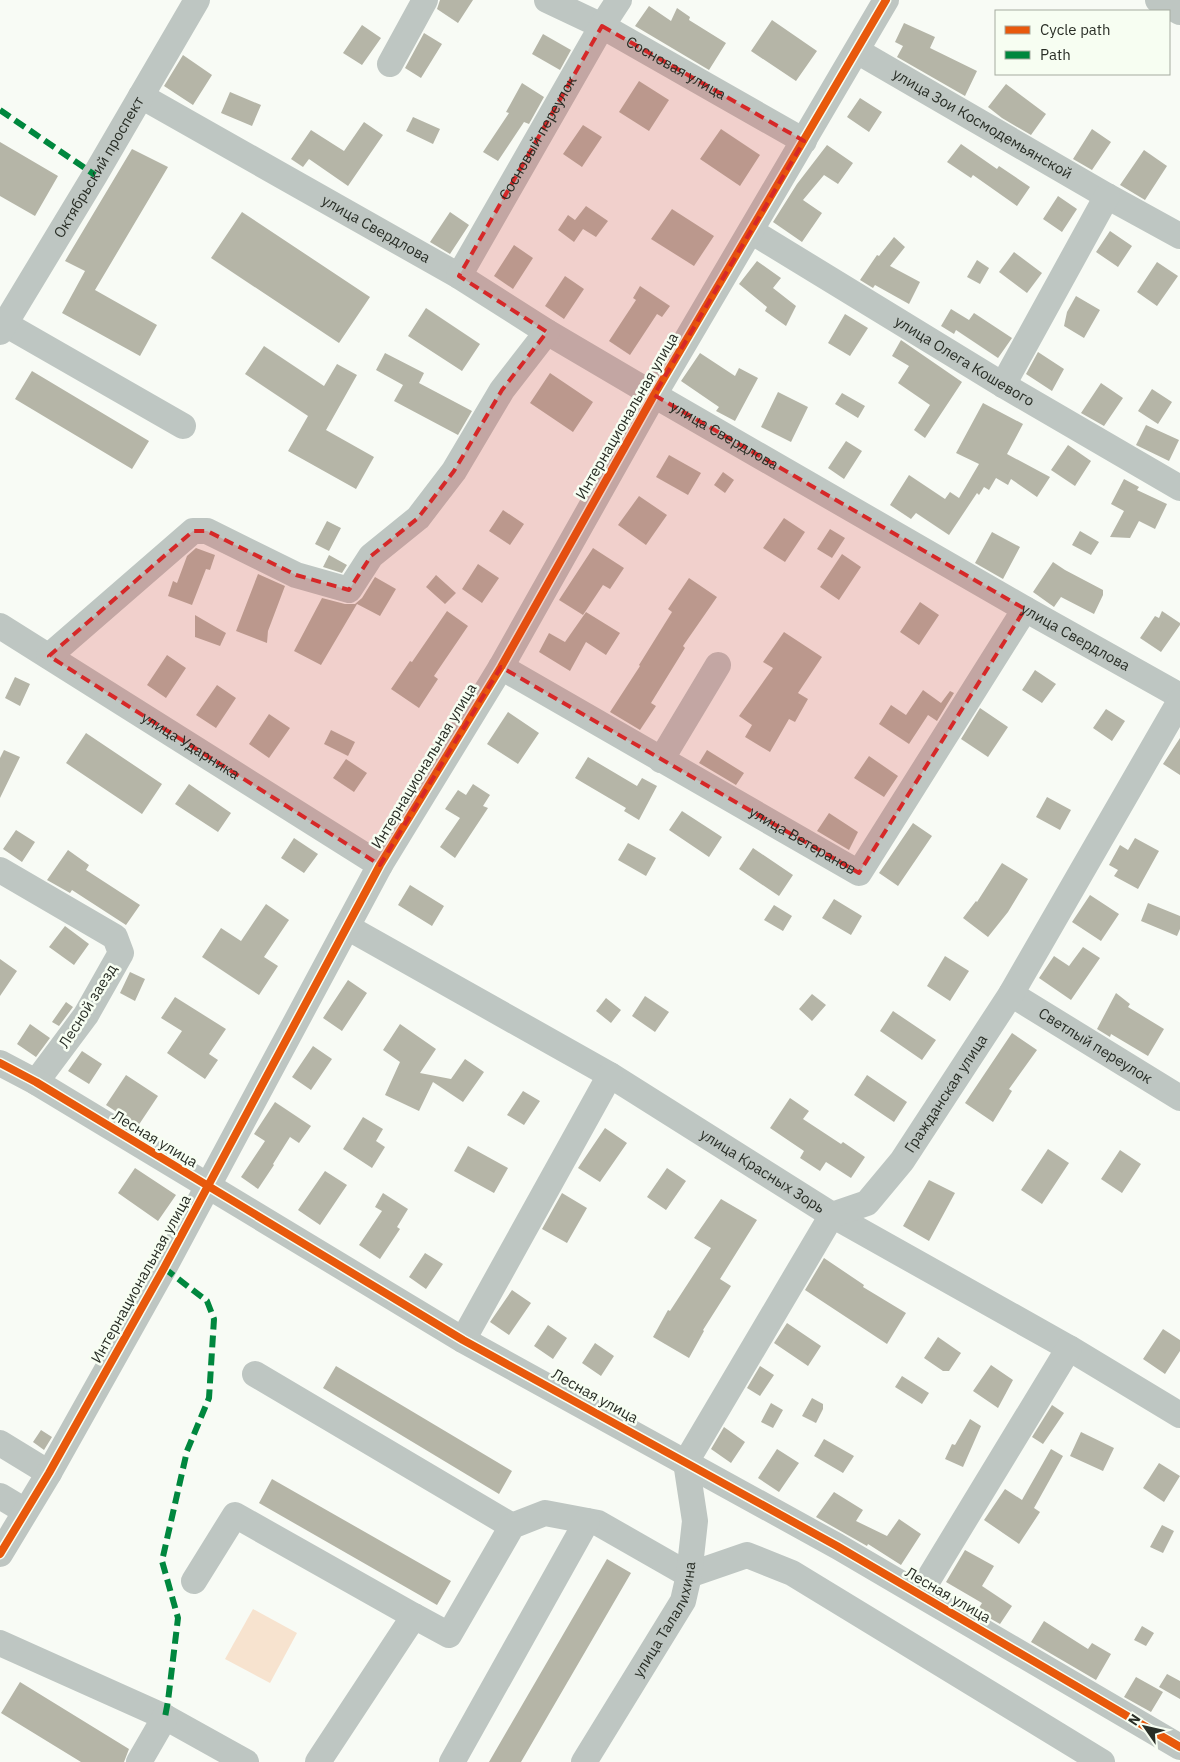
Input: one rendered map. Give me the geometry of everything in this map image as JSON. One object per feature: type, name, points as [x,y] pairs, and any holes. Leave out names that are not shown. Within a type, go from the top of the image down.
[{"type":"street","name":"Октябрьский проспект","points":[[1,329],[95,175],[197,0]]},
{"type":"street","points":[[390,64],[425,0]]},
{"type":"street","name":"Сосновая улица","points":[[547,0],[602,26],[804,141]]},
{"type":"street","name":"Сосновый переулок","points":[[459,276],[602,26],[619,0]]},
{"type":"street","name":"Интернациональная улица","points":[[0,1554],[49,1472],[164,1268],[380,865],[501,667],[654,395],[886,0]]},
{"type":"street","points":[[1158,0],[1180,12]]},
{"type":"street","name":"улица Зои Космодемьянской","points":[[857,52],[1180,236]]},
{"type":"street","name":"улица Свердлова","points":[[140,96],[459,276],[547,332],[654,395],[1180,696]]},
{"type":"street","points":[[1003,385],[1107,196]]},
{"type":"street","name":"улица Олега Кошевого","points":[[751,231],[1003,385],[1180,488]]},
{"type":"street","points":[[1,329],[183,426]]},
{"type":"street","points":[[49,656],[193,531],[207,531],[296,575],[349,590],[371,556],[418,518],[454,471],[502,390],[547,332]]},
{"type":"street","name":"улица Ветеранов","points":[[501,667],[859,874],[1025,609]]},
{"type":"street","name":"улица Ударника","points":[[0,626],[380,865]]},
{"type":"street","points":[[661,760],[718,665]]},
{"type":"street","name":"Гражданская улица","points":[[832,1215],[867,1202],[902,1161],[1011,994],[1180,701]]},
{"type":"street","name":"Лесной заезд","points":[[0,870],[115,936],[121,953],[86,1015],[36,1082]]},
{"type":"street","name":"улица Красных Зорь","points":[[347,927],[610,1075],[832,1215],[1068,1348],[1180,1415]]},
{"type":"street","name":"Светлый переулок","points":[[1011,994],[1180,1098]]},
{"type":"street","name":"Лесная улица","points":[[0,1063],[36,1082],[463,1340],[920,1593],[1180,1747]]},
{"type":"street","points":[[463,1340],[610,1075]]},
{"type":"street","points":[[686,1462],[832,1215]]},
{"type":"street","name":"Лесная улица","points":[[920,1593],[1068,1348]]},
{"type":"street","points":[[255,1374],[512,1526]]},
{"type":"street","points":[[0,1443],[49,1472]]},
{"type":"street","name":"улица Талалихина","points":[[584,1762],[683,1601],[689,1575],[695,1521],[686,1462]]},
{"type":"street","points":[[0,1496],[26,1511]]},
{"type":"street","points":[[194,1581],[235,1515],[449,1635],[512,1526],[545,1513],[598,1523],[689,1575],[747,1555],[792,1573],[1102,1762]]},
{"type":"street","points":[[452,1762],[587,1521]]},
{"type":"street","points":[[318,1762],[414,1616]]},
{"type":"street","points":[[0,1643],[165,1717],[246,1762]]},
{"type":"street","points":[[139,1762],[165,1717]]},
{"type":"highlighted area","points":[[602,26],[804,141],[654,395],[1025,609],[859,873],[501,667],[380,865],[49,656],[193,531],[207,531],[296,575],[349,590],[371,556],[418,518],[454,471],[502,390],[547,332],[459,276]]},
{"type":"shaded area","points":[[253,1609],[297,1633],[270,1683],[225,1659]]},
{"type":"building","points":[[440,0],[473,0],[458,23],[437,9]]},
{"type":"building","points":[[649,6],[671,21],[677,8],[690,17],[689,20],[726,43],[709,70],[635,26]]},
{"type":"building","points":[[772,20],[817,51],[796,81],[751,51]]},
{"type":"building","points":[[904,23],[935,37],[930,48],[977,71],[965,96],[897,57],[903,46],[895,42]]},
{"type":"building","points":[[362,25],[381,38],[362,65],[343,53]]},
{"type":"building","points":[[424,33],[442,44],[421,78],[405,68]]},
{"type":"building","points":[[543,34],[571,50],[560,70],[532,54]]},
{"type":"building","points":[[183,55],[212,75],[193,105],[164,86]]},
{"type":"building","points":[[639,81],[669,100],[649,131],[619,112]]},
{"type":"building","points":[[522,83],[544,97],[529,124],[524,122],[498,161],[483,152],[509,113],[506,112]]},
{"type":"building","points":[[1006,84],[1046,114],[1031,135],[1002,118],[988,107]]},
{"type":"building","points":[[230,92],[261,105],[252,126],[221,113]]},
{"type":"building","points":[[860,98],[882,112],[869,132],[847,117]]},
{"type":"building","points":[[413,117],[440,129],[433,144],[406,131]]},
{"type":"building","points":[[364,122],[383,135],[348,186],[309,159],[303,167],[291,159],[311,130],[344,151]]},
{"type":"building","points":[[583,125],[602,137],[582,167],[563,154]]},
{"type":"building","points":[[721,129],[760,155],[740,186],[700,159]]},
{"type":"building","points":[[1092,129],[1111,142],[1092,170],[1073,159]]},
{"type":"building","points":[[0,142],[58,176],[35,216],[0,196]]},
{"type":"building","points":[[961,144],[997,169],[999,166],[1030,187],[1017,206],[973,175],[971,178],[947,162]]},
{"type":"building","points":[[827,145],[853,163],[838,184],[824,175],[803,200],[822,213],[802,242],[773,222],[797,184]]},
{"type":"building","points":[[132,149],[168,167],[95,290],[157,325],[140,356],[62,313],[85,271],[65,261]]},
{"type":"building","points":[[1144,150],[1167,166],[1145,200],[1120,185]]},
{"type":"building","points":[[1058,196],[1077,209],[1062,232],[1043,219]]},
{"type":"building","points":[[586,206],[608,221],[596,237],[583,229],[574,242],[558,230],[568,215],[575,220]]},
{"type":"building","points":[[672,209],[714,236],[694,266],[651,239]]},
{"type":"building","points":[[242,212],[370,297],[339,343],[211,258]]},
{"type":"building","points":[[450,212],[469,225],[450,254],[430,242]]},
{"type":"building","points":[[1110,231],[1132,246],[1118,267],[1096,252]]},
{"type":"building","points":[[894,237],[905,247],[890,266],[920,282],[909,304],[875,285],[873,288],[860,280],[877,255],[879,256]]},
{"type":"building","points":[[514,245],[533,258],[513,289],[494,276]]},
{"type":"building","points":[[1014,252],[1042,273],[1027,293],[999,272]]},
{"type":"building","points":[[977,260],[989,268],[980,284],[967,277]]},
{"type":"building","points":[[757,261],[781,278],[773,288],[796,306],[786,326],[765,311],[767,307],[739,284]]},
{"type":"building","points":[[1157,262],[1178,276],[1157,306],[1137,292]]},
{"type":"building","points":[[565,276],[584,289],[564,319],[545,306]]},
{"type":"building","points":[[640,286],[670,306],[662,317],[657,314],[630,355],[609,341],[636,300],[633,298]]},
{"type":"building","points":[[1076,296],[1100,310],[1084,338],[1064,326],[1067,312]]},
{"type":"building","points":[[426,308],[480,344],[462,371],[408,336]]},
{"type":"building","points":[[951,309],[969,320],[974,313],[1012,338],[998,358],[956,330],[954,334],[941,326]]},
{"type":"building","points":[[845,314],[868,328],[850,356],[828,343]]},
{"type":"building","points":[[901,340],[962,382],[925,438],[914,430],[930,405],[898,383],[909,366],[892,356]]},
{"type":"building","points":[[264,346],[324,386],[337,364],[357,375],[326,430],[374,457],[356,489],[288,451],[308,416],[245,374]]},
{"type":"building","points":[[1038,352],[1064,369],[1052,391],[1026,374]]},
{"type":"building","points":[[385,353],[424,373],[419,383],[472,411],[458,435],[394,401],[403,385],[376,370]]},
{"type":"building","points":[[700,353],[735,376],[739,368],[758,378],[735,421],[716,411],[719,407],[681,381]]},
{"type":"building","points":[[32,371],[149,441],[132,469],[15,399]]},
{"type":"building","points":[[550,373],[593,402],[573,432],[530,403]]},
{"type":"building","points":[[1101,383],[1123,398],[1104,426],[1081,413]]},
{"type":"building","points":[[1152,389],[1172,402],[1158,424],[1138,411]]},
{"type":"building","points":[[778,392],[808,407],[791,442],[761,427]]},
{"type":"building","points":[[842,393],[865,406],[858,418],[835,404]]},
{"type":"building","points":[[983,403],[1023,424],[1007,454],[1050,477],[1037,497],[1011,479],[1008,485],[996,478],[989,490],[984,487],[979,495],[977,493],[949,535],[916,513],[911,519],[890,505],[909,475],[945,499],[950,492],[959,498],[979,464],[956,453]]},
{"type":"building","points":[[1146,425],[1179,440],[1169,461],[1136,445]]},
{"type":"building","points":[[846,441],[862,451],[844,479],[828,468]]},
{"type":"building","points":[[1068,445],[1091,461],[1075,486],[1051,470]]},
{"type":"building","points":[[669,455],[701,473],[688,495],[656,477]]},
{"type":"building","points":[[723,472],[734,480],[725,493],[714,485]]},
{"type":"building","points":[[1124,479],[1139,487],[1137,490],[1167,504],[1155,529],[1139,521],[1130,538],[1110,537],[1124,511],[1111,504]]},
{"type":"building","points":[[639,496],[667,515],[646,545],[618,525]]},
{"type":"building","points":[[503,510],[524,524],[510,545],[489,531]]},
{"type":"building","points":[[784,518],[805,532],[785,562],[763,548]]},
{"type":"building","points":[[327,521],[341,528],[329,551],[315,544]]},
{"type":"building","points":[[830,529],[845,538],[832,558],[817,549]]},
{"type":"building","points":[[1080,531],[1099,542],[1091,555],[1072,545]]},
{"type":"building","points":[[992,532],[1020,547],[1003,579],[975,563]]},
{"type":"building","points":[[196,548],[215,555],[210,570],[206,569],[192,605],[168,596],[173,581],[177,583],[187,556]]},
{"type":"building","points":[[593,548],[624,568],[610,589],[603,585],[583,615],[559,600]]},
{"type":"building","points":[[842,554],[861,567],[839,600],[820,587]]},
{"type":"building","points":[[329,555],[347,565],[342,573],[323,567]]},
{"type":"building","points":[[1053,562],[1103,590],[1103,595],[1094,614],[1061,597],[1054,607],[1033,592]]},
{"type":"building","points":[[478,564],[499,578],[482,603],[462,589]]},
{"type":"building","points":[[258,574],[285,586],[268,631],[267,643],[236,631]]},
{"type":"building","points":[[436,575],[456,593],[445,604],[426,587]]},
{"type":"building","points":[[375,577],[396,589],[380,616],[357,604],[321,665],[294,651],[322,598],[345,604],[355,604],[362,598]]},
{"type":"building","points":[[689,578],[717,597],[683,646],[685,648],[651,703],[656,706],[640,730],[610,712],[672,612],[668,609]]},
{"type":"building","points":[[920,602],[939,615],[919,645],[900,632]]},
{"type":"building","points":[[447,611],[468,626],[434,676],[438,679],[419,708],[391,689]]},
{"type":"building","points":[[1162,611],[1180,623],[1180,625],[1161,652],[1140,638],[1155,616],[1159,618]]},
{"type":"building","points":[[586,612],[620,633],[606,655],[586,642],[570,671],[539,652],[549,633],[565,642]]},
{"type":"building","points":[[195,615],[226,633],[220,646],[195,637]]},
{"type":"building","points":[[784,632],[822,657],[798,693],[808,699],[795,722],[789,719],[770,752],[745,737],[752,725],[739,716],[773,668],[763,662]]},
{"type":"building","points":[[167,655],[186,668],[166,698],[147,685]]},
{"type":"building","points":[[1035,670],[1056,684],[1042,703],[1022,690]]},
{"type":"building","points":[[15,677],[30,684],[20,706],[5,698]]},
{"type":"building","points":[[217,685],[236,698],[216,728],[196,715]]},
{"type":"building","points":[[923,690],[941,703],[950,691],[954,693],[937,721],[928,715],[909,744],[879,724],[891,705],[906,715]]},
{"type":"building","points":[[980,708],[1008,727],[988,757],[961,739]]},
{"type":"building","points":[[1106,709],[1125,721],[1112,741],[1093,728]]},
{"type":"building","points":[[508,712],[539,733],[518,764],[487,744]]},
{"type":"building","points":[[269,714],[290,728],[269,758],[249,744]]},
{"type":"building","points":[[331,730],[355,742],[348,756],[324,744]]},
{"type":"building","points":[[86,733],[162,784],[142,814],[66,763]]},
{"type":"building","points":[[1180,738],[1180,775],[1163,764]]},
{"type":"building","points":[[4,750],[20,757],[0,798],[0,758]]},
{"type":"building","points":[[707,750],[744,773],[736,785],[699,763]]},
{"type":"building","points":[[869,756],[898,776],[884,797],[854,778]]},
{"type":"building","points":[[588,757],[637,786],[642,778],[657,786],[639,820],[624,811],[626,808],[575,778]]},
{"type":"building","points":[[346,759],[367,773],[354,792],[333,778]]},
{"type":"building","points":[[189,784],[231,813],[218,832],[175,804]]},
{"type":"building","points":[[473,784],[490,795],[483,806],[488,808],[455,858],[440,847],[460,818],[445,809],[458,790],[466,795]]},
{"type":"building","points":[[1047,797],[1071,810],[1060,830],[1036,817]]},
{"type":"building","points":[[682,811],[722,837],[709,857],[669,830]]},
{"type":"building","points":[[829,813],[858,832],[849,850],[817,831]]},
{"type":"building","points":[[913,823],[932,836],[898,886],[879,873]]},
{"type":"building","points":[[16,830],[35,842],[22,862],[3,849]]},
{"type":"building","points":[[294,838],[318,854],[304,873],[281,858]]},
{"type":"building","points":[[1135,838],[1159,851],[1138,889],[1114,876],[1118,870],[1109,865],[1120,845],[1128,850]]},
{"type":"building","points":[[628,843],[656,858],[646,876],[618,860]]},
{"type":"building","points":[[753,848],[793,875],[779,896],[739,869]]},
{"type":"building","points":[[68,850],[89,865],[86,870],[140,905],[126,925],[72,890],[70,893],[47,880]]},
{"type":"building","points":[[1002,863],[1028,879],[1008,912],[988,937],[963,918],[977,902]]},
{"type":"building","points":[[410,885],[444,906],[432,926],[398,905]]},
{"type":"building","points":[[1090,895],[1119,914],[1101,941],[1072,922]]},
{"type":"building","points":[[834,899],[862,916],[851,935],[822,918]]},
{"type":"building","points":[[1148,903],[1180,916],[1180,929],[1177,936],[1141,921]]},
{"type":"building","points":[[266,904],[289,920],[264,957],[278,966],[259,995],[202,957],[221,928],[241,941]]},
{"type":"building","points":[[774,905],[792,916],[783,931],[764,920]]},
{"type":"building","points":[[65,926],[89,944],[74,965],[49,947]]},
{"type":"building","points":[[1083,947],[1100,958],[1071,1000],[1039,978],[1054,956],[1069,966]]},
{"type":"building","points":[[945,956],[969,971],[950,1001],[927,986]]},
{"type":"building","points":[[0,959],[17,971],[0,996]]},
{"type":"building","points":[[130,972],[145,979],[135,1001],[120,993]]},
{"type":"building","points":[[348,980],[367,993],[342,1031],[323,1018]]},
{"type":"building","points":[[1116,993],[1130,1004],[1128,1007],[1164,1029],[1148,1056],[1111,1034],[1110,1037],[1097,1029]]},
{"type":"building","points":[[812,994],[826,1005],[812,1021],[799,1009]]},
{"type":"building","points":[[645,996],[669,1012],[655,1032],[632,1016]]},
{"type":"building","points":[[175,997],[226,1029],[209,1054],[218,1060],[205,1079],[167,1053],[182,1031],[161,1018]]},
{"type":"building","points":[[606,998],[621,1010],[611,1023],[596,1011]]},
{"type":"building","points":[[66,1002],[73,1007],[59,1026],[52,1022]]},
{"type":"building","points":[[893,1011],[936,1040],[922,1060],[880,1031]]},
{"type":"building","points":[[30,1024],[50,1038],[36,1057],[17,1044]]},
{"type":"building","points":[[400,1024],[436,1049],[420,1073],[451,1079],[465,1059],[484,1072],[463,1102],[433,1082],[419,1111],[385,1095],[400,1062],[383,1050]]},
{"type":"building","points":[[1012,1033],[1037,1050],[1009,1089],[1012,1091],[993,1122],[965,1103]]},
{"type":"building","points":[[313,1046],[332,1059],[311,1090],[292,1077]]},
{"type":"building","points":[[82,1051],[102,1064],[89,1084],[68,1071]]},
{"type":"building","points":[[126,1075],[158,1096],[138,1126],[106,1105]]},
{"type":"building","points":[[867,1075],[907,1102],[894,1122],[854,1095]]},
{"type":"building","points":[[523,1091],[540,1101],[524,1125],[507,1115]]},
{"type":"building","points":[[790,1098],[809,1111],[803,1119],[865,1157],[851,1178],[826,1162],[820,1171],[800,1158],[804,1151],[770,1128]]},
{"type":"building","points":[[275,1102],[311,1126],[299,1143],[290,1137],[258,1189],[241,1177],[265,1141],[254,1134]]},
{"type":"building","points":[[363,1117],[383,1129],[376,1141],[385,1147],[372,1168],[343,1149]]},
{"type":"building","points":[[605,1128],[627,1143],[600,1182],[578,1168]]},
{"type":"building","points":[[468,1146],[508,1168],[494,1193],[454,1171]]},
{"type":"building","points":[[1048,1149],[1069,1163],[1042,1204],[1021,1190]]},
{"type":"building","points":[[1120,1150],[1141,1164],[1122,1193],[1101,1179]]},
{"type":"building","points":[[135,1168],[176,1195],[158,1221],[118,1193]]},
{"type":"building","points":[[667,1168],[686,1181],[666,1210],[647,1197]]},
{"type":"building","points":[[325,1171],[347,1185],[320,1225],[298,1210]]},
{"type":"building","points":[[929,1180],[955,1193],[929,1241],[903,1226]]},
{"type":"building","points":[[383,1193],[408,1209],[397,1227],[400,1229],[380,1259],[359,1245],[382,1211],[375,1207]]},
{"type":"building","points":[[562,1193],[587,1208],[567,1243],[542,1229]]},
{"type":"building","points":[[721,1199],[757,1220],[720,1279],[731,1286],[703,1330],[689,1358],[653,1337],[668,1310],[670,1311],[711,1248],[694,1238]]},
{"type":"building","points":[[425,1253],[443,1264],[426,1289],[409,1277]]},
{"type":"building","points":[[824,1258],[864,1285],[863,1287],[906,1313],[887,1344],[805,1290]]},
{"type":"building","points":[[512,1290],[531,1303],[509,1335],[490,1322]]},
{"type":"building","points":[[787,1323],[821,1346],[808,1366],[774,1343]]},
{"type":"building","points":[[548,1325],[567,1338],[553,1359],[534,1346]]},
{"type":"building","points":[[1163,1329],[1180,1340],[1180,1351],[1165,1374],[1143,1359]]},
{"type":"building","points":[[938,1337],[961,1353],[949,1371],[943,1371],[924,1358]]},
{"type":"building","points":[[595,1343],[614,1356],[601,1376],[582,1363]]},
{"type":"building","points":[[991,1365],[1013,1380],[998,1408],[973,1391]]},
{"type":"building","points":[[336,1366],[512,1471],[499,1494],[323,1388]]},
{"type":"building","points":[[760,1366],[774,1375],[760,1396],[747,1388]]},
{"type":"building","points":[[902,1376],[929,1393],[922,1404],[895,1387]]},
{"type":"building","points":[[812,1398],[823,1404],[823,1409],[816,1423],[802,1416]]},
{"type":"building","points":[[771,1403],[783,1410],[773,1428],[761,1422]]},
{"type":"building","points":[[1052,1405],[1064,1413],[1043,1444],[1032,1437]]},
{"type":"building","points":[[970,1419],[981,1426],[963,1467],[945,1459],[952,1444],[955,1445]]},
{"type":"building","points":[[724,1427],[745,1442],[731,1463],[711,1449]]},
{"type":"building","points":[[41,1430],[52,1437],[44,1450],[33,1442]]},
{"type":"building","points":[[1081,1432],[1114,1448],[1103,1471],[1070,1456]]},
{"type":"building","points":[[824,1439],[854,1456],[843,1473],[814,1456]]},
{"type":"building","points":[[777,1449],[799,1463],[779,1492],[758,1478]]},
{"type":"building","points":[[1051,1449],[1063,1456],[1034,1508],[1040,1512],[1019,1544],[984,1520],[1005,1489],[1022,1500]]},
{"type":"building","points":[[1159,1463],[1180,1476],[1164,1502],[1143,1488]]},
{"type":"building","points":[[272,1479],[451,1581],[437,1605],[259,1503]]},
{"type":"building","points":[[834,1492],[863,1510],[856,1521],[887,1536],[899,1519],[921,1534],[901,1565],[868,1544],[867,1546],[816,1517]]},
{"type":"building","points":[[1162,1525],[1174,1531],[1163,1553],[1150,1547]]},
{"type":"building","points":[[965,1550],[994,1566],[982,1586],[1012,1606],[1000,1624],[977,1611],[982,1603],[946,1582]]},
{"type":"building","points":[[607,1559],[631,1573],[521,1762],[489,1762]]},
{"type":"building","points":[[1044,1621],[1088,1649],[1092,1643],[1111,1654],[1096,1680],[1031,1642]]},
{"type":"building","points":[[1142,1626],[1154,1633],[1146,1646],[1134,1640]]},
{"type":"building","points":[[1167,1674],[1180,1681],[1180,1699],[1159,1687]]},
{"type":"building","points":[[1136,1677],[1163,1692],[1151,1712],[1124,1697]]},
{"type":"building","points":[[20,1682],[129,1749],[124,1762],[81,1762],[1,1713]]},
{"type":"marked path","points":[[0,110],[95,175]]},
{"type":"marked path","points":[[164,1268],[207,1301],[214,1319],[209,1398],[187,1451],[162,1561],[178,1618],[165,1717]]},
{"type":"cycle path","points":[[0,1554],[49,1473],[164,1268],[380,865],[501,667],[654,395],[886,0]]},
{"type":"cycle path","points":[[0,1063],[36,1082],[463,1340],[837,1546],[1180,1747]]}]
